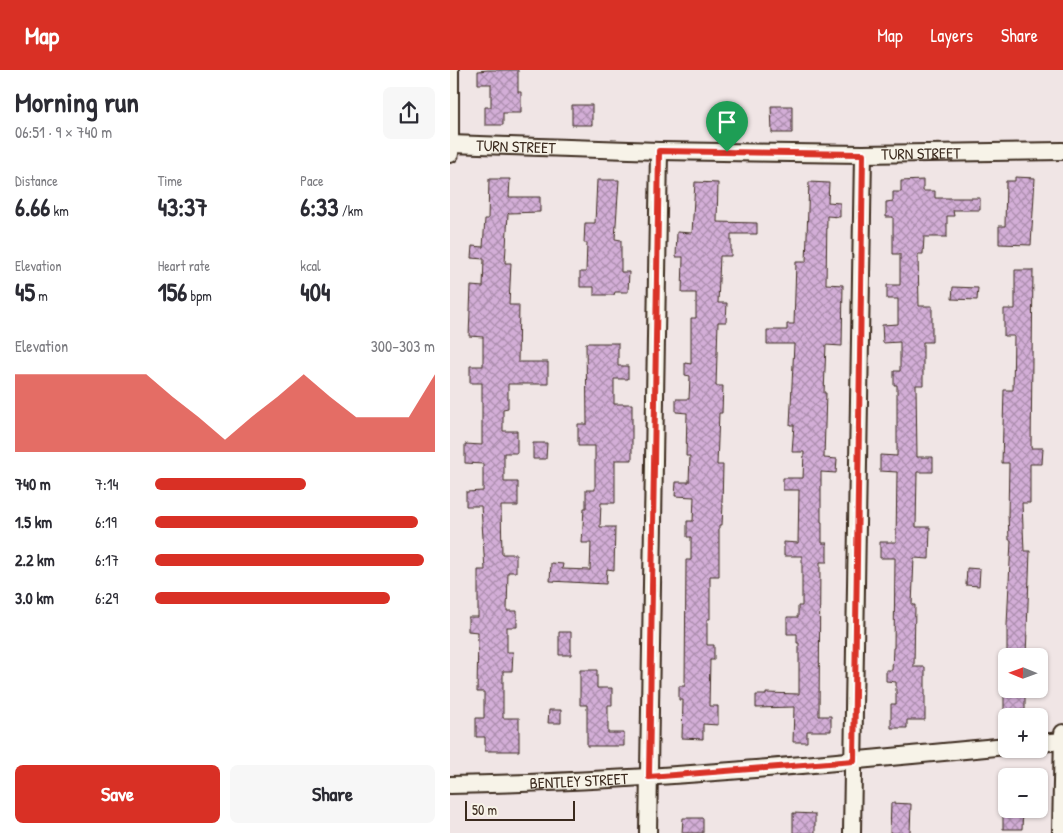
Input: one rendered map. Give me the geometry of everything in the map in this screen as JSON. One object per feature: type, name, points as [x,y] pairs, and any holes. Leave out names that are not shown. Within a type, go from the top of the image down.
[{"type":"street","points":[[450,70],[450,154]]},
{"type":"street","name":"TURN STREET","points":[[450,144],[659,151],[863,154],[1063,151]]},
{"type":"street","points":[[648,833],[659,151]]},
{"type":"street","points":[[852,833],[863,154]]},
{"type":"street","points":[[1061,833],[1063,733]]},
{"type":"street","points":[[1048,742],[1063,741]]},
{"type":"street","name":"BENTLEY STREET","points":[[450,785],[649,777],[854,761],[998,747]]},
{"type":"building","points":[[518,70],[518,92],[521,92],[521,113],[503,113],[503,125],[485,125],[485,107],[491,107],[491,84],[478,84],[478,71]]},
{"type":"building","points":[[572,105],[592,105],[592,125],[572,125]]},
{"type":"building","points":[[771,106],[792,106],[792,133],[772,133]]},
{"type":"building","points":[[1015,177],[1035,178],[1031,245],[999,244],[999,226],[1005,226],[1006,181],[1015,181]]},
{"type":"building","points":[[489,179],[510,179],[509,197],[540,197],[540,212],[508,214],[505,263],[511,263],[509,305],[519,305],[518,362],[548,362],[548,384],[508,384],[508,408],[503,409],[503,431],[517,431],[517,453],[504,453],[504,482],[518,482],[518,506],[501,506],[502,554],[516,554],[516,572],[508,572],[507,611],[517,611],[517,627],[507,627],[507,652],[513,652],[512,671],[503,671],[503,718],[519,718],[519,751],[485,751],[485,737],[476,737],[476,718],[484,718],[484,692],[477,692],[478,632],[468,631],[468,617],[478,617],[478,570],[485,570],[481,506],[466,506],[466,492],[483,491],[483,464],[465,463],[465,444],[482,445],[482,383],[470,383],[470,366],[483,366],[483,337],[469,336],[471,286],[483,287],[484,259],[471,258],[472,246],[483,247],[485,219],[488,219]]},
{"type":"building","points":[[597,180],[619,180],[615,239],[621,240],[621,272],[629,272],[628,292],[615,292],[614,295],[594,295],[594,287],[580,287],[580,272],[586,272],[587,243],[584,243],[585,223],[595,223]]},
{"type":"building","points":[[923,180],[923,191],[935,191],[935,198],[980,198],[980,210],[953,210],[954,216],[947,216],[947,237],[924,237],[923,254],[918,254],[919,306],[932,306],[932,342],[923,342],[923,385],[916,385],[917,457],[933,457],[933,472],[917,472],[916,527],[930,527],[929,559],[914,558],[912,605],[915,605],[914,667],[925,667],[925,720],[907,720],[907,728],[891,728],[891,704],[896,704],[896,682],[886,681],[886,670],[892,670],[894,648],[895,558],[880,558],[880,542],[896,542],[897,472],[880,471],[880,455],[897,456],[897,385],[894,385],[894,371],[900,371],[900,342],[883,343],[882,325],[898,324],[898,299],[887,299],[887,285],[900,285],[900,254],[893,254],[893,217],[886,217],[886,202],[893,201],[893,192],[901,192],[901,181]]},
{"type":"building","points":[[695,182],[718,183],[717,222],[757,223],[757,234],[731,234],[731,256],[720,256],[718,303],[727,303],[726,322],[718,322],[716,386],[723,386],[722,413],[719,413],[717,465],[723,465],[723,505],[722,525],[719,525],[719,576],[710,576],[710,619],[707,619],[707,645],[714,645],[714,660],[710,660],[709,706],[718,706],[718,725],[703,724],[703,739],[682,738],[683,700],[679,700],[679,686],[685,686],[686,560],[691,560],[691,537],[687,537],[687,521],[693,521],[694,497],[675,496],[676,482],[689,482],[690,456],[686,456],[687,413],[676,412],[676,399],[689,399],[690,376],[685,375],[685,363],[691,364],[691,318],[696,318],[696,293],[682,293],[683,257],[676,257],[677,232],[692,233]]},
{"type":"building","points":[[809,182],[829,183],[828,202],[840,203],[840,217],[827,216],[826,284],[843,285],[842,346],[826,345],[824,393],[826,393],[824,458],[837,459],[836,473],[821,472],[822,543],[827,543],[827,562],[820,562],[819,716],[831,716],[831,731],[807,731],[807,742],[793,742],[794,707],[756,708],[756,695],[766,695],[766,693],[799,694],[799,643],[797,643],[797,634],[787,634],[787,617],[798,617],[798,606],[802,606],[802,556],[784,556],[784,542],[798,543],[799,490],[783,490],[783,478],[803,478],[804,452],[792,452],[794,425],[790,425],[794,344],[767,344],[767,330],[787,330],[787,324],[794,324],[796,262],[806,262]]},
{"type":"building","points":[[1015,270],[1033,270],[1031,448],[1043,448],[1042,464],[1030,464],[1030,503],[1022,503],[1024,551],[1030,551],[1026,648],[1007,648],[1011,540],[1009,540],[1008,514],[1009,463],[1002,463],[1004,390],[1013,390],[1014,336],[1004,336],[1004,309],[1015,309]]},
{"type":"building","points":[[953,287],[978,288],[977,300],[952,299]]},
{"type":"building","points":[[586,343],[618,343],[618,366],[628,366],[628,379],[614,379],[614,404],[632,404],[632,460],[615,460],[615,503],[601,503],[600,527],[615,527],[614,570],[607,569],[606,584],[550,581],[551,563],[563,564],[562,569],[590,570],[591,543],[582,543],[586,490],[595,490],[595,446],[578,446],[578,424],[587,424]]},
{"type":"building","points":[[533,443],[547,443],[546,459],[533,459]]},
{"type":"building","points":[[967,568],[980,569],[979,586],[966,585]]},
{"type":"building","points":[[559,632],[571,632],[571,655],[559,655]]},
{"type":"building","points":[[580,670],[597,670],[597,688],[612,688],[612,705],[608,705],[608,733],[624,733],[624,746],[587,746],[587,705],[580,705]]},
{"type":"building","points":[[1004,698],[1025,698],[1025,708],[1004,708]]},
{"type":"building","points":[[549,710],[561,710],[561,723],[548,723]]},
{"type":"building","points":[[891,803],[911,804],[910,833],[890,833]]},
{"type":"building","points":[[793,813],[815,814],[815,833],[793,833]]},
{"type":"building","points":[[683,818],[703,818],[703,833],[682,833]]},
{"type":"building","points":[[1003,818],[1023,818],[1022,829],[1003,829]]},
{"type":"route","points":[[659,151],[727,152],[863,154],[854,761],[649,777],[659,151]]}]
